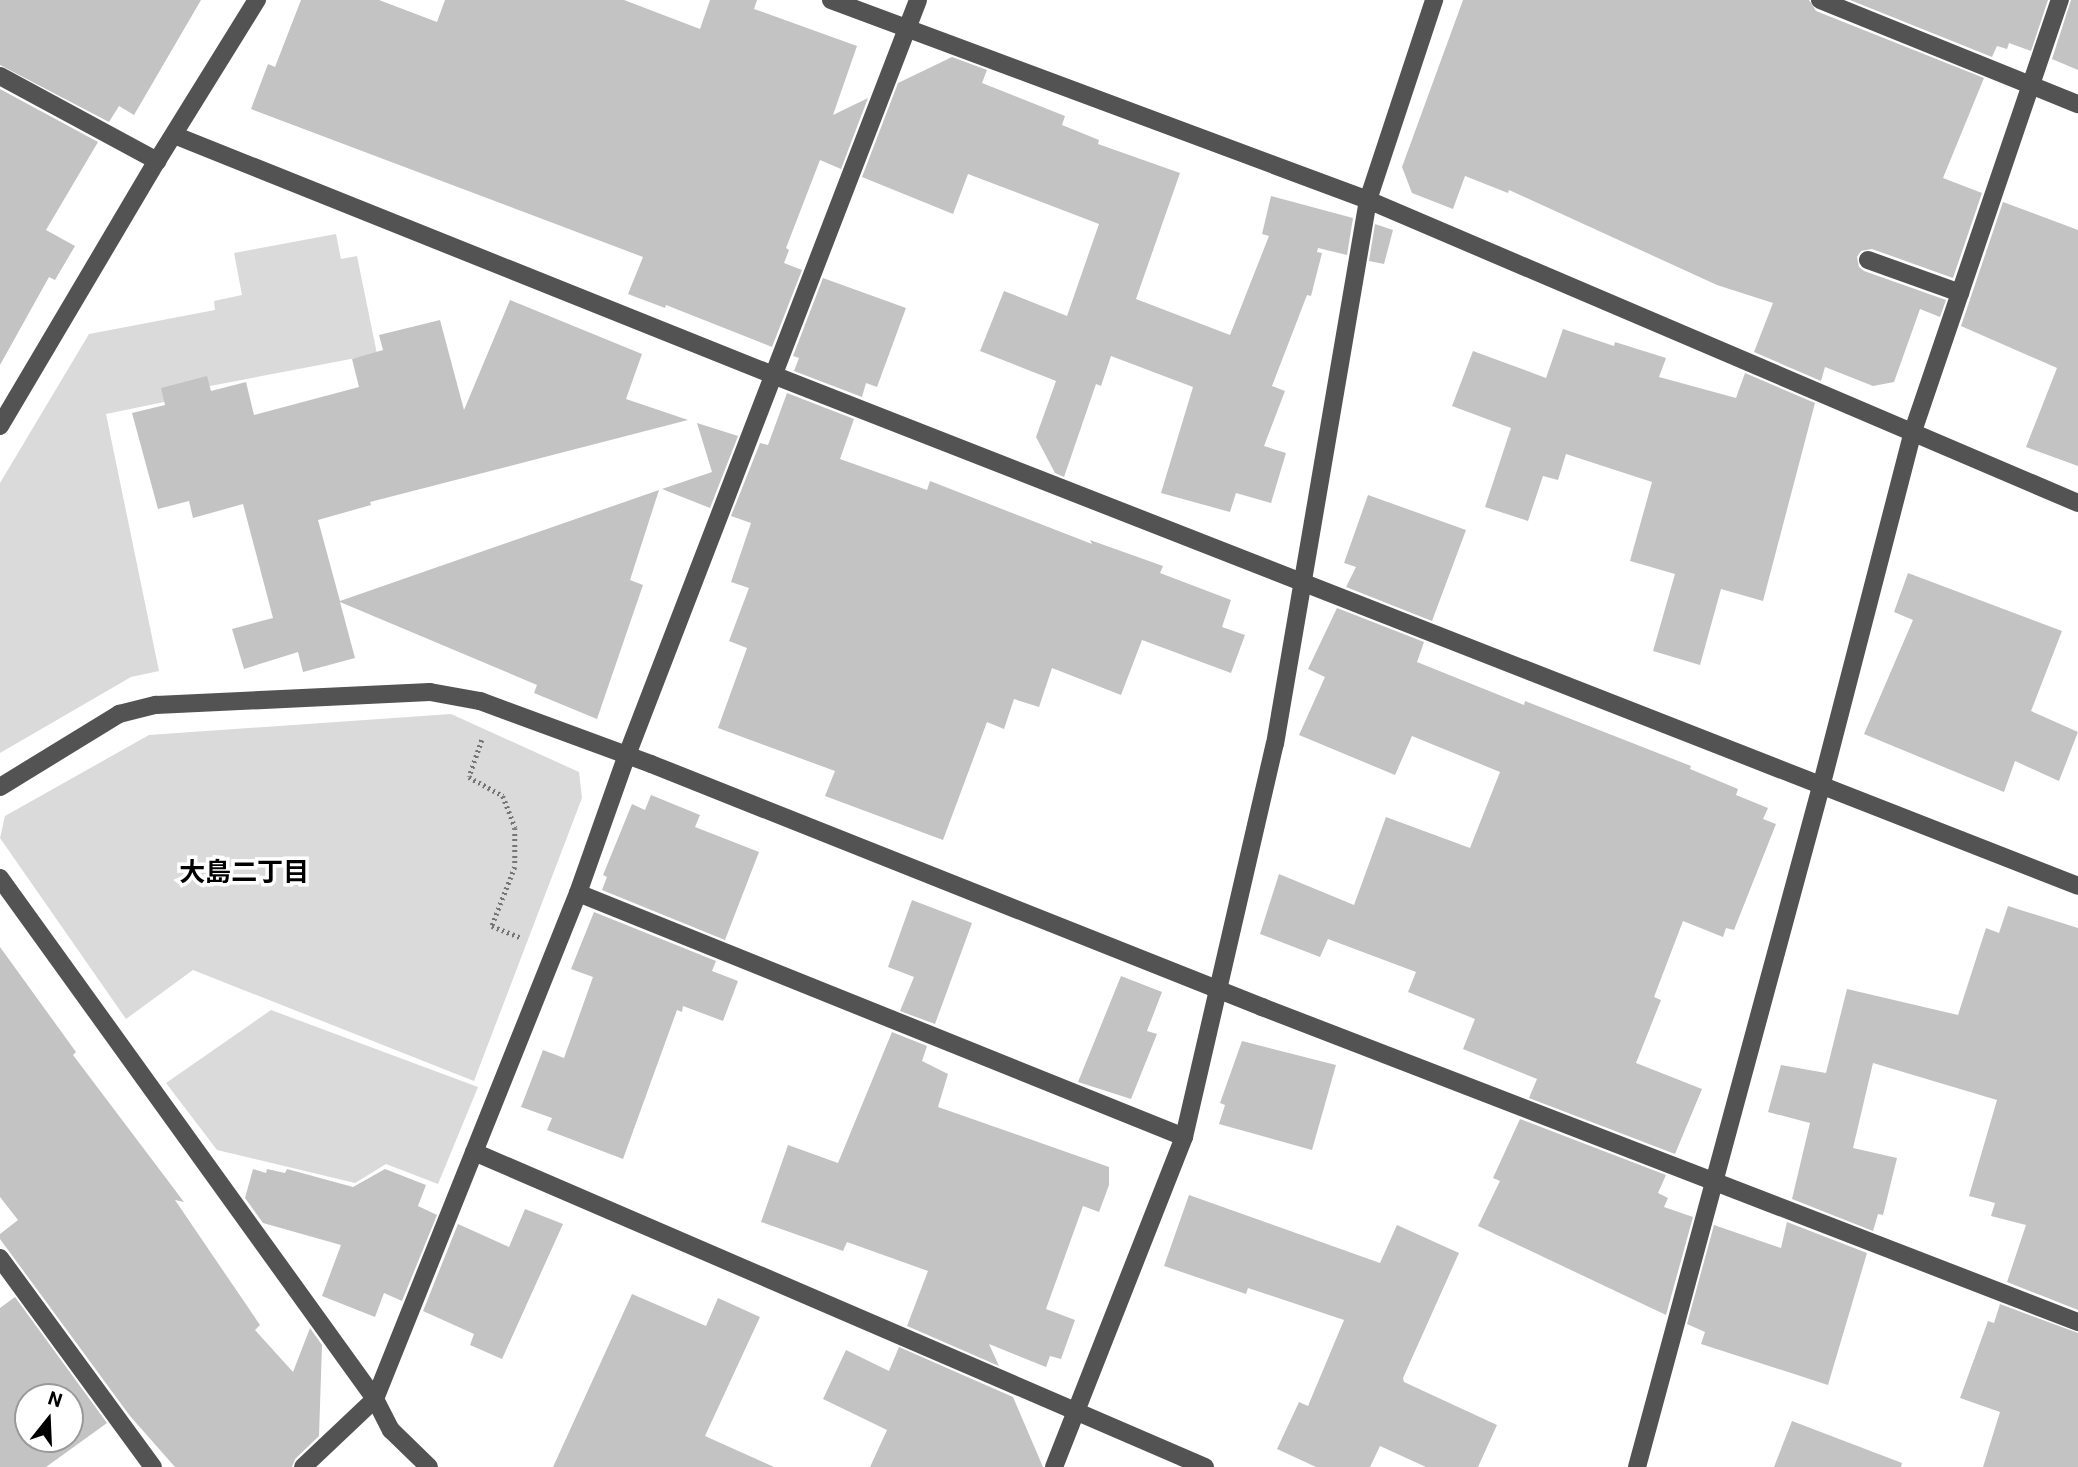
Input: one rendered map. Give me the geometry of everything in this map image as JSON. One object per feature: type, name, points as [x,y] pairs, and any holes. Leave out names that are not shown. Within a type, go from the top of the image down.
[{"type":"street","points":[[0,426],[157,160],[257,0]]},
{"type":"street","points":[[831,0],[1368,200],[2078,503]]},
{"type":"street","points":[[303,1467],[374,1399],[578,894],[628,755],[918,0]]},
{"type":"street","points":[[1054,1467],[1078,1413],[1184,1137],[1275,744],[1368,200],[1434,0]]},
{"type":"street","points":[[1820,0],[2078,104]]},
{"type":"street","points":[[1637,1467],[1822,783],[1912,434],[2060,0]]},
{"type":"street","points":[[0,76],[157,160]]},
{"type":"street","points":[[174,135],[1301,583],[1822,783],[2078,886]]},
{"type":"street","points":[[1868,260],[1960,293]]},
{"type":"street","points":[[0,788],[119,714],[156,705],[430,692],[480,701],[628,755],[1713,1182],[2078,1322]]},
{"type":"street","points":[[0,878],[374,1399],[391,1430],[429,1467]]},
{"type":"street","points":[[578,894],[1184,1137]]},
{"type":"street","points":[[474,1152],[1205,1467]]},
{"type":"street","points":[[0,1258],[153,1467]]},
{"type":"path","points":[[469,777],[503,796],[514,828],[515,867],[492,926],[531,941]]},
{"type":"shaded area","points":[[336,234],[341,259],[357,256],[377,354],[168,394],[169,401],[106,414],[159,671],[131,677],[0,753],[0,483],[89,334],[215,310],[214,301],[242,295],[234,253]]},
{"type":"shaded area","points":[[451,714],[579,772],[582,798],[474,1081],[193,970],[126,1019],[0,838],[5,816],[149,735]]},
{"type":"shaded area","points":[[271,1010],[478,1087],[438,1184],[386,1164],[355,1183],[217,1150],[166,1083]]},
{"type":"building","points":[[0,0],[201,0],[134,115],[119,106],[109,122],[0,65]]},
{"type":"building","points":[[301,0],[379,0],[437,22],[445,0],[624,0],[700,29],[710,0],[757,0],[754,9],[857,46],[833,115],[868,98],[841,169],[820,160],[786,248],[789,250],[784,263],[802,270],[772,347],[666,305],[665,308],[628,294],[643,257],[251,109],[268,64],[275,67]]},
{"type":"building","points":[[1463,0],[1809,0],[1816,11],[1984,78],[1943,178],[1982,193],[1953,278],[1872,249],[1861,251],[1857,257],[1859,267],[1864,271],[1946,300],[1940,317],[1920,309],[1894,382],[1873,386],[1825,367],[1821,381],[1754,352],[1773,303],[1717,285],[1509,190],[1508,193],[1465,176],[1453,209],[1412,193],[1402,167]]},
{"type":"building","points":[[1850,0],[2048,0],[2031,51],[2009,43],[2007,49],[1997,46],[1992,57]]},
{"type":"building","points":[[2071,0],[2078,0],[2078,70],[2052,59]]},
{"type":"building","points":[[952,57],[987,70],[982,83],[1065,116],[1062,125],[1099,140],[1098,144],[1180,173],[1136,299],[1230,335],[1269,236],[1262,234],[1271,196],[1353,218],[1347,255],[1318,248],[1317,252],[1322,253],[1311,296],[1307,295],[1272,386],[1285,391],[1264,446],[1286,453],[1271,503],[1236,493],[1230,512],[1161,493],[1193,387],[1111,356],[1101,386],[1096,384],[1064,477],[1055,473],[1036,437],[1056,381],[980,351],[1004,291],[1067,316],[1099,224],[968,174],[953,214],[862,177],[898,83]]},
{"type":"building","points":[[0,89],[98,142],[46,230],[75,246],[55,280],[49,277],[0,365]]},
{"type":"building","points":[[2003,202],[2078,230],[2078,466],[2026,447],[2057,368],[1961,326]]},
{"type":"building","points":[[1375,224],[1393,230],[1384,264],[1369,261]]},
{"type":"building","points":[[823,278],[906,308],[877,387],[866,383],[862,397],[794,371],[799,358],[793,356]]},
{"type":"building","points":[[510,300],[642,354],[626,399],[688,420],[370,502],[371,505],[318,520],[340,601],[659,490],[630,580],[643,585],[597,719],[534,693],[537,685],[340,602],[355,658],[303,672],[298,652],[244,669],[232,629],[273,618],[243,504],[193,518],[189,501],[158,509],[132,413],[165,405],[161,388],[207,376],[211,391],[246,382],[254,415],[359,387],[352,359],[383,350],[379,335],[440,320],[464,410]]},
{"type":"building","points":[[1563,329],[1614,346],[1615,342],[1666,358],[1659,377],[1736,398],[1745,373],[1815,403],[1763,601],[1721,589],[1700,665],[1653,651],[1675,574],[1630,561],[1652,482],[1566,454],[1558,480],[1543,476],[1528,521],[1485,507],[1511,428],[1452,406],[1473,351],[1546,378]]},
{"type":"building","points":[[787,393],[854,419],[840,459],[927,490],[930,481],[1092,544],[1090,540],[1163,566],[1160,573],[1231,600],[1222,627],[1245,635],[1231,673],[1142,640],[1121,695],[1052,668],[1039,707],[1014,699],[1004,729],[987,722],[943,840],[825,796],[835,771],[718,728],[747,648],[729,641],[749,588],[731,582],[751,523],[731,516],[760,443],[768,445]]},
{"type":"building","points":[[697,423],[738,436],[710,508],[662,489],[712,472]]},
{"type":"building","points":[[1368,495],[1466,530],[1432,621],[1346,587],[1356,567],[1344,563]]},
{"type":"building","points":[[1908,573],[2062,631],[2031,711],[2078,732],[2059,781],[2015,761],[2004,792],[1864,734],[1913,620],[1894,612]]},
{"type":"building","points":[[1337,608],[1424,642],[1417,662],[1524,705],[1525,701],[1691,766],[1690,769],[1738,789],[1736,795],[1768,808],[1763,819],[1776,824],[1734,930],[1726,928],[1723,937],[1683,921],[1654,997],[1661,1000],[1636,1063],[1702,1089],[1675,1154],[1529,1098],[1537,1079],[1463,1049],[1475,1019],[1408,992],[1416,972],[1328,939],[1320,957],[1260,934],[1279,874],[1354,905],[1386,817],[1470,848],[1500,772],[1412,736],[1395,775],[1299,735],[1325,677],[1308,669]]},
{"type":"building","points":[[651,795],[700,815],[695,827],[759,852],[725,940],[602,890],[607,877],[603,875],[632,804],[645,810]]},
{"type":"building","points":[[912,900],[972,923],[935,1024],[900,1011],[914,977],[888,967]]},
{"type":"building","points":[[2008,906],[2078,928],[2078,1310],[2007,1282],[2026,1225],[1991,1216],[1995,1203],[1969,1196],[1997,1100],[1873,1063],[1853,1148],[1897,1158],[1883,1215],[1878,1214],[1873,1231],[1792,1199],[1810,1123],[1768,1112],[1781,1065],[1826,1073],[1847,989],[1958,1015],[1986,928],[1999,933]]},
{"type":"building","points":[[594,912],[716,961],[712,971],[738,981],[723,1021],[683,1006],[682,1012],[677,1010],[623,1159],[547,1130],[552,1118],[521,1107],[543,1050],[564,1058],[593,977],[571,969]]},
{"type":"building","points":[[0,947],[76,1052],[73,1055],[184,1202],[175,1200],[260,1325],[255,1330],[293,1372],[310,1328],[322,1345],[319,1436],[295,1459],[292,1467],[175,1467],[130,1416],[0,1239],[0,1234],[18,1220],[0,1197]]},
{"type":"building","points":[[1121,976],[1162,992],[1147,1031],[1157,1034],[1131,1099],[1078,1082]]},
{"type":"building","points":[[892,1032],[927,1046],[922,1061],[948,1074],[938,1107],[1109,1167],[1109,1185],[1099,1212],[1083,1206],[1046,1309],[1075,1320],[1061,1359],[1050,1356],[1046,1367],[989,1344],[999,1366],[907,1326],[928,1271],[847,1242],[843,1251],[761,1222],[788,1145],[838,1163]]},
{"type":"building","points":[[1242,1041],[1336,1065],[1312,1150],[1219,1124],[1225,1105],[1220,1103]]},
{"type":"building","points":[[1520,1119],[1666,1175],[1658,1193],[1668,1198],[1664,1207],[1693,1217],[1666,1315],[1478,1226],[1500,1181],[1493,1178]]},
{"type":"building","points":[[253,1169],[266,1173],[267,1169],[285,1173],[287,1169],[353,1187],[385,1169],[426,1185],[418,1206],[437,1215],[402,1301],[384,1293],[375,1317],[322,1296],[341,1245],[263,1223],[245,1198]]},
{"type":"building","points":[[1189,1195],[1380,1263],[1397,1225],[1459,1253],[1403,1378],[1404,1382],[1497,1425],[1478,1467],[1426,1467],[1380,1446],[1370,1467],[1316,1467],[1277,1449],[1299,1402],[1308,1406],[1344,1320],[1248,1288],[1246,1294],[1164,1266]]},
{"type":"building","points":[[525,1209],[563,1224],[502,1359],[470,1345],[474,1334],[423,1311],[458,1224],[509,1247]]},
{"type":"building","points":[[1787,1222],[1867,1253],[1828,1385],[1701,1344],[1705,1332],[1687,1324],[1714,1225],[1781,1248]]},
{"type":"building","points":[[632,1294],[706,1326],[718,1298],[760,1317],[705,1436],[774,1467],[553,1467]]},
{"type":"building","points":[[15,1297],[78,1383],[14,1383],[14,1453],[65,1453],[46,1467],[0,1467],[0,1308]]},
{"type":"building","points":[[2000,1304],[2078,1333],[2078,1467],[1983,1467],[2000,1412],[1960,1398],[1988,1321],[1994,1323]]},
{"type":"building","points":[[899,1347],[1013,1397],[1043,1467],[870,1467],[887,1430],[823,1399],[846,1350],[889,1371]]},
{"type":"building","points":[[84,1392],[107,1423],[84,1440]]},
{"type":"building","points":[[1792,1421],[1902,1463],[1901,1467],[1774,1467]]},
{"type":"district","name":"大島二丁目","points":[[244,873]]}]
